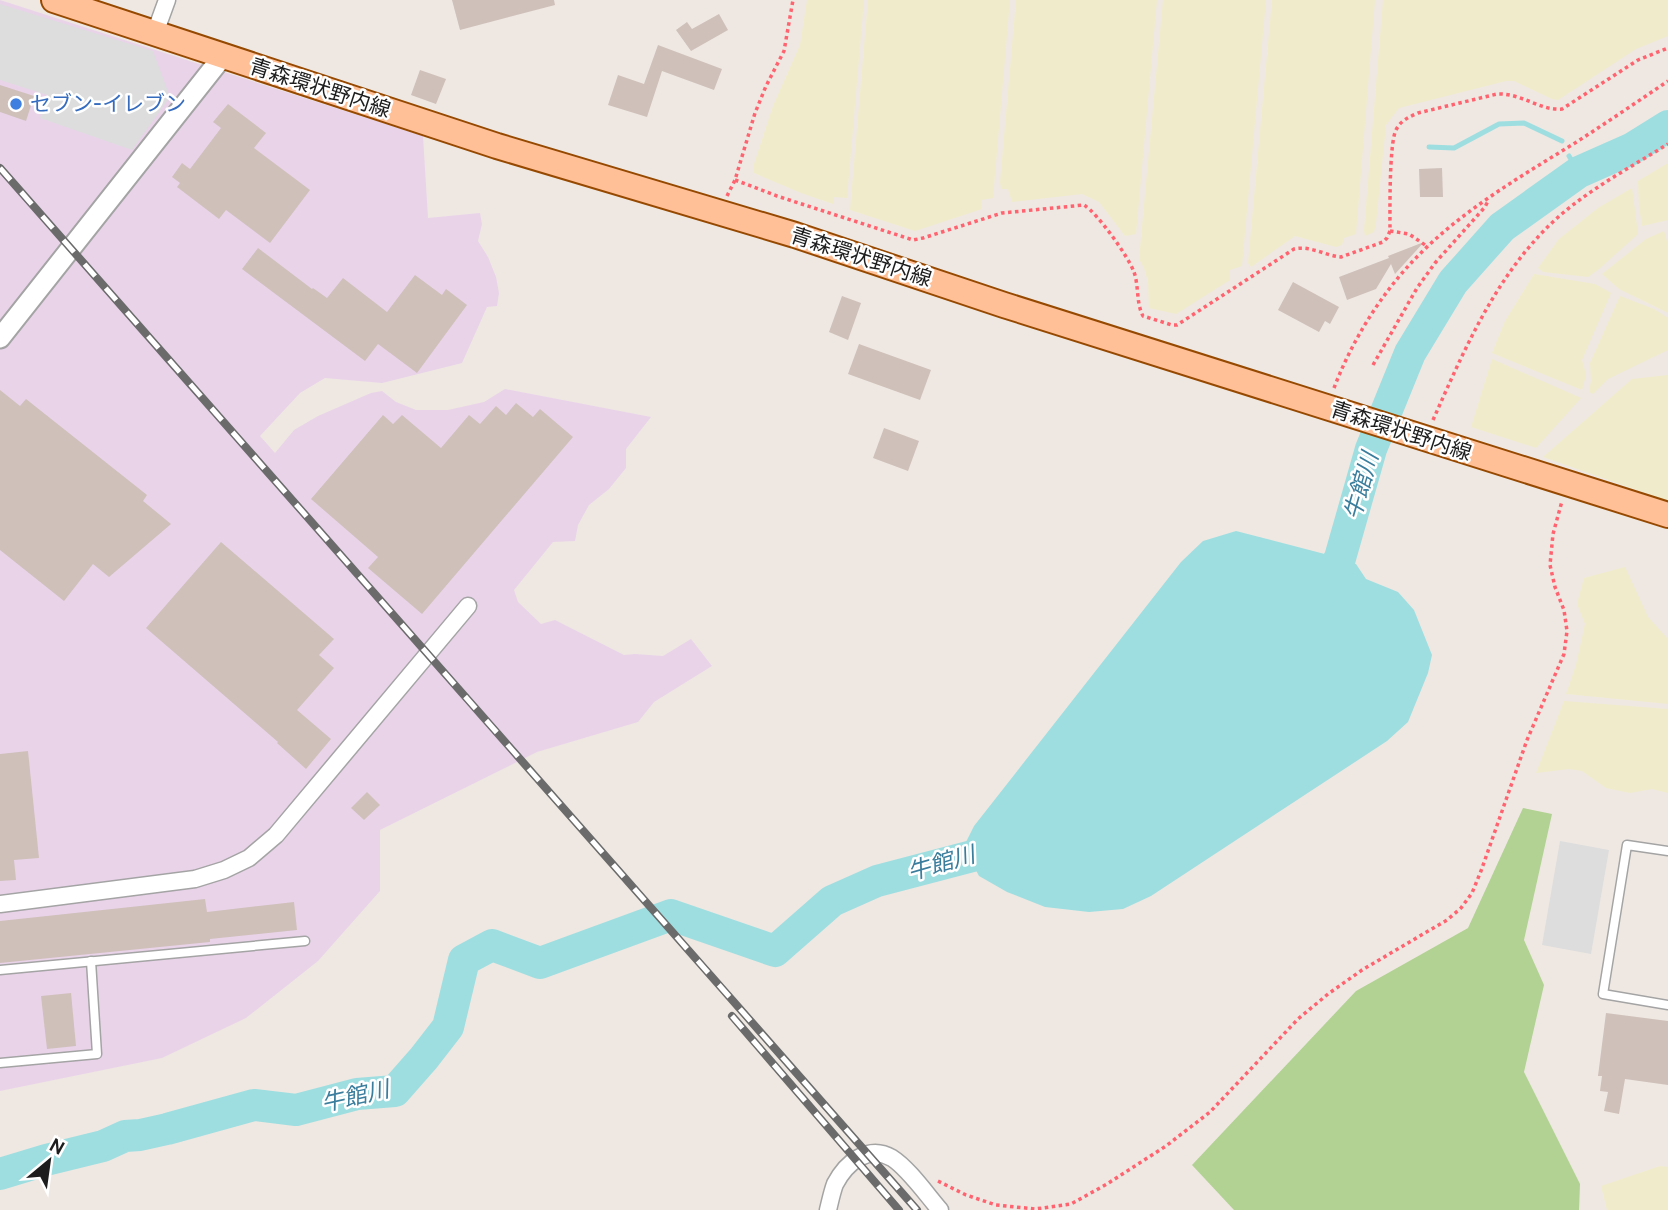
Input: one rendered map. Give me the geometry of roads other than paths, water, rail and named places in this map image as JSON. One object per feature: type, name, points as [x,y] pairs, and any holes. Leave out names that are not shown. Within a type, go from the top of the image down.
[{"type":"main road","name":"青森環状野内線","points":[[54,0],[92,8],[155,33],[497,146],[795,235],[1004,305],[1668,515]]},
{"type":"street","points":[[155,33],[167,0]]},
{"type":"street","points":[[0,338],[223,56]]},
{"type":"street","points":[[0,904],[195,879],[224,870],[249,858],[276,835],[468,606]]},
{"type":"street","points":[[828,1210],[835,1185],[846,1167],[860,1156],[877,1152],[892,1158],[940,1210]]},
{"type":"lane","points":[[1668,851],[1627,845],[1603,994],[1668,1005]]},
{"type":"lane","points":[[0,970],[305,941]]},
{"type":"lane","points":[[0,1063],[97,1054],[90,961]]},
{"type":"water","points":[[1236,531],[1356,564],[1366,579],[1398,592],[1414,610],[1432,655],[1428,673],[1408,722],[1387,741],[1151,896],[1123,909],[1089,912],[1045,907],[1007,892],[979,876],[969,857],[966,842],[974,826],[1181,562],[1203,541]]},
{"type":"waterway","points":[[1429,147],[1454,148],[1499,124],[1524,123],[1562,141]]},
{"type":"waterway","name":"牛館川","points":[[1319,596],[1340,558],[1371,449],[1410,353],[1453,282],[1502,227],[1579,172],[1631,149],[1668,126]]},
{"type":"waterway","points":[[1569,156],[1579,172]]},
{"type":"waterway","name":"牛館川","points":[[0,1174],[103,1146],[125,1136],[167,1129],[254,1105],[296,1110],[357,1094],[395,1091],[448,1027],[464,960],[492,945],[540,963],[671,915],[775,951],[832,901],[877,881],[980,854],[1005,836]]},
{"type":"railway","points":[[0,168],[917,1210]]},
{"type":"railway","points":[[732,1016],[899,1210]]},
{"type":"place","name":"セブン-イレブン","points":[[16,104]]}]
